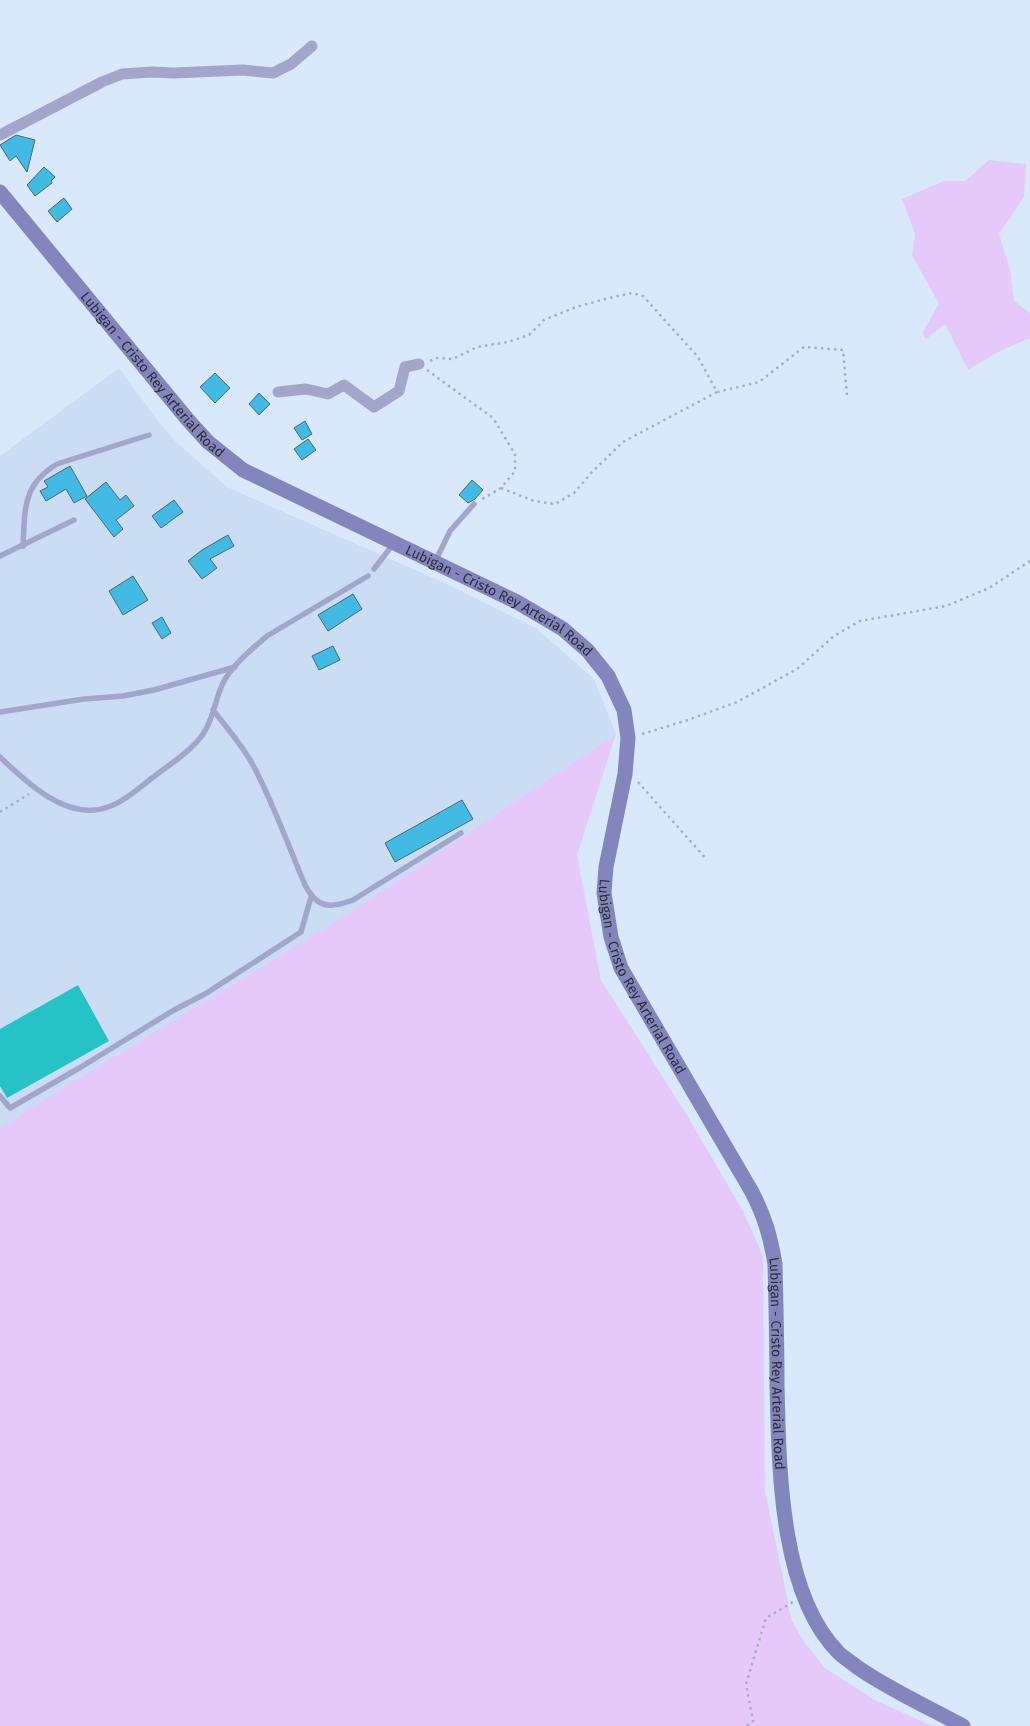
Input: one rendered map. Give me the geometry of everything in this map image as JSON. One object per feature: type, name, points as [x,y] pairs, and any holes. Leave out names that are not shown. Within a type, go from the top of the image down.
[{"type":"main road","name":"Lubigan - Cristo Rey Arterial Road","points":[[0,192],[188,420],[224,456],[243,470],[517,602],[563,629],[588,651],[608,676],[624,710],[628,738],[626,768],[606,867],[604,893],[612,937],[621,968],[752,1192],[765,1218],[775,1264],[781,1483],[786,1524],[803,1596],[822,1633],[840,1654],[873,1678],[963,1726]]},
{"type":"street","points":[[0,135],[102,82],[122,74],[243,70],[274,73],[291,64],[312,46]]},
{"type":"street","points":[[278,392],[306,388],[328,394],[344,385],[374,407],[399,391],[406,367],[419,364]]},
{"type":"lane","points":[[22,546],[26,502],[30,491],[46,471],[57,464],[149,435]]},
{"type":"lane","points":[[435,562],[450,531],[474,504]]},
{"type":"lane","points":[[0,556],[74,520]]},
{"type":"lane","points":[[374,568],[394,543]]},
{"type":"lane","points":[[0,757],[24,781],[62,804],[81,810],[95,811],[109,807],[126,798],[195,744],[206,729],[224,681],[235,667],[267,636],[368,576]]},
{"type":"lane","points":[[0,712],[84,699],[123,696],[154,690],[235,667]]},
{"type":"lane","points":[[213,710],[240,744],[253,766],[272,805],[304,885],[311,897],[316,901],[328,905],[341,904],[353,900],[461,833]]},
{"type":"lane","points":[[0,1096],[10,1108],[174,1010],[205,994],[300,932],[311,897]]},
{"type":"path","points":[[419,364],[437,358],[453,359],[477,347],[515,340],[529,335],[544,320],[592,302],[632,293],[643,296],[698,357],[716,392]]},
{"type":"path","points":[[501,488],[534,501],[555,504],[574,493],[592,472],[623,442],[716,392],[759,382],[804,347],[843,350],[847,396]]},
{"type":"path","points":[[419,364],[493,418],[515,454],[515,471],[501,488],[474,504]]},
{"type":"path","points":[[628,738],[688,720],[737,702],[797,669],[834,636],[860,621],[946,606],[989,588],[1030,560]]},
{"type":"path","points":[[626,768],[707,860]]},
{"type":"path","points":[[0,812],[37,790]]},
{"type":"path","points":[[748,1726],[753,1721],[746,1684],[766,1618],[803,1596]]},
{"type":"shaded area","points":[[989,160],[1026,164],[1024,197],[999,234],[1010,269],[1014,301],[1030,313],[1030,338],[1000,351],[968,370],[945,324],[926,339],[922,333],[939,304],[912,255],[915,234],[902,199],[944,181],[965,181]]},
{"type":"shaded area","points":[[119,368],[175,441],[227,487],[449,585],[536,628],[594,679],[616,734],[343,917],[31,1107],[0,1129],[0,456]]},
{"type":"shaded area","points":[[616,734],[577,855],[601,980],[688,1117],[743,1211],[763,1256],[765,1491],[792,1621],[803,1640],[825,1668],[875,1700],[932,1726],[0,1726],[0,1129],[31,1107],[343,917]]},
{"type":"shaded area","points":[[78,985],[109,1041],[7,1098],[0,1086],[0,1029]]},
{"type":"building","points":[[16,135],[35,140],[27,172],[16,156],[10,161],[0,145]]},
{"type":"building","points":[[44,167],[55,177],[51,181],[52,183],[35,196],[27,185]]},
{"type":"building","points":[[64,198],[72,209],[57,222],[48,211]]},
{"type":"building","points":[[215,373],[230,388],[215,403],[200,387]]},
{"type":"building","points":[[259,393],[270,404],[259,415],[249,404]]},
{"type":"building","points":[[305,421],[312,434],[302,440],[294,428]]},
{"type":"building","points":[[308,439],[316,450],[302,460],[294,449]]},
{"type":"building","points":[[70,466],[87,496],[74,503],[66,489],[46,501],[40,491],[48,487],[44,481]]},
{"type":"building","points":[[472,480],[483,490],[475,499],[468,503],[459,495]]},
{"type":"building","points":[[106,482],[120,500],[126,495],[134,506],[116,520],[123,529],[114,537],[85,499]]},
{"type":"building","points":[[174,500],[183,512],[161,528],[152,516]]},
{"type":"building","points":[[228,535],[234,546],[210,559],[217,568],[202,579],[188,561],[202,550]]},
{"type":"building","points":[[133,576],[148,600],[123,615],[109,591]]},
{"type":"building","points":[[353,594],[362,609],[328,631],[318,615]]},
{"type":"building","points":[[162,617],[171,633],[162,639],[152,623]]},
{"type":"building","points":[[333,646],[340,660],[319,670],[312,656]]},
{"type":"building","points":[[462,800],[473,819],[395,862],[385,843]]}]
